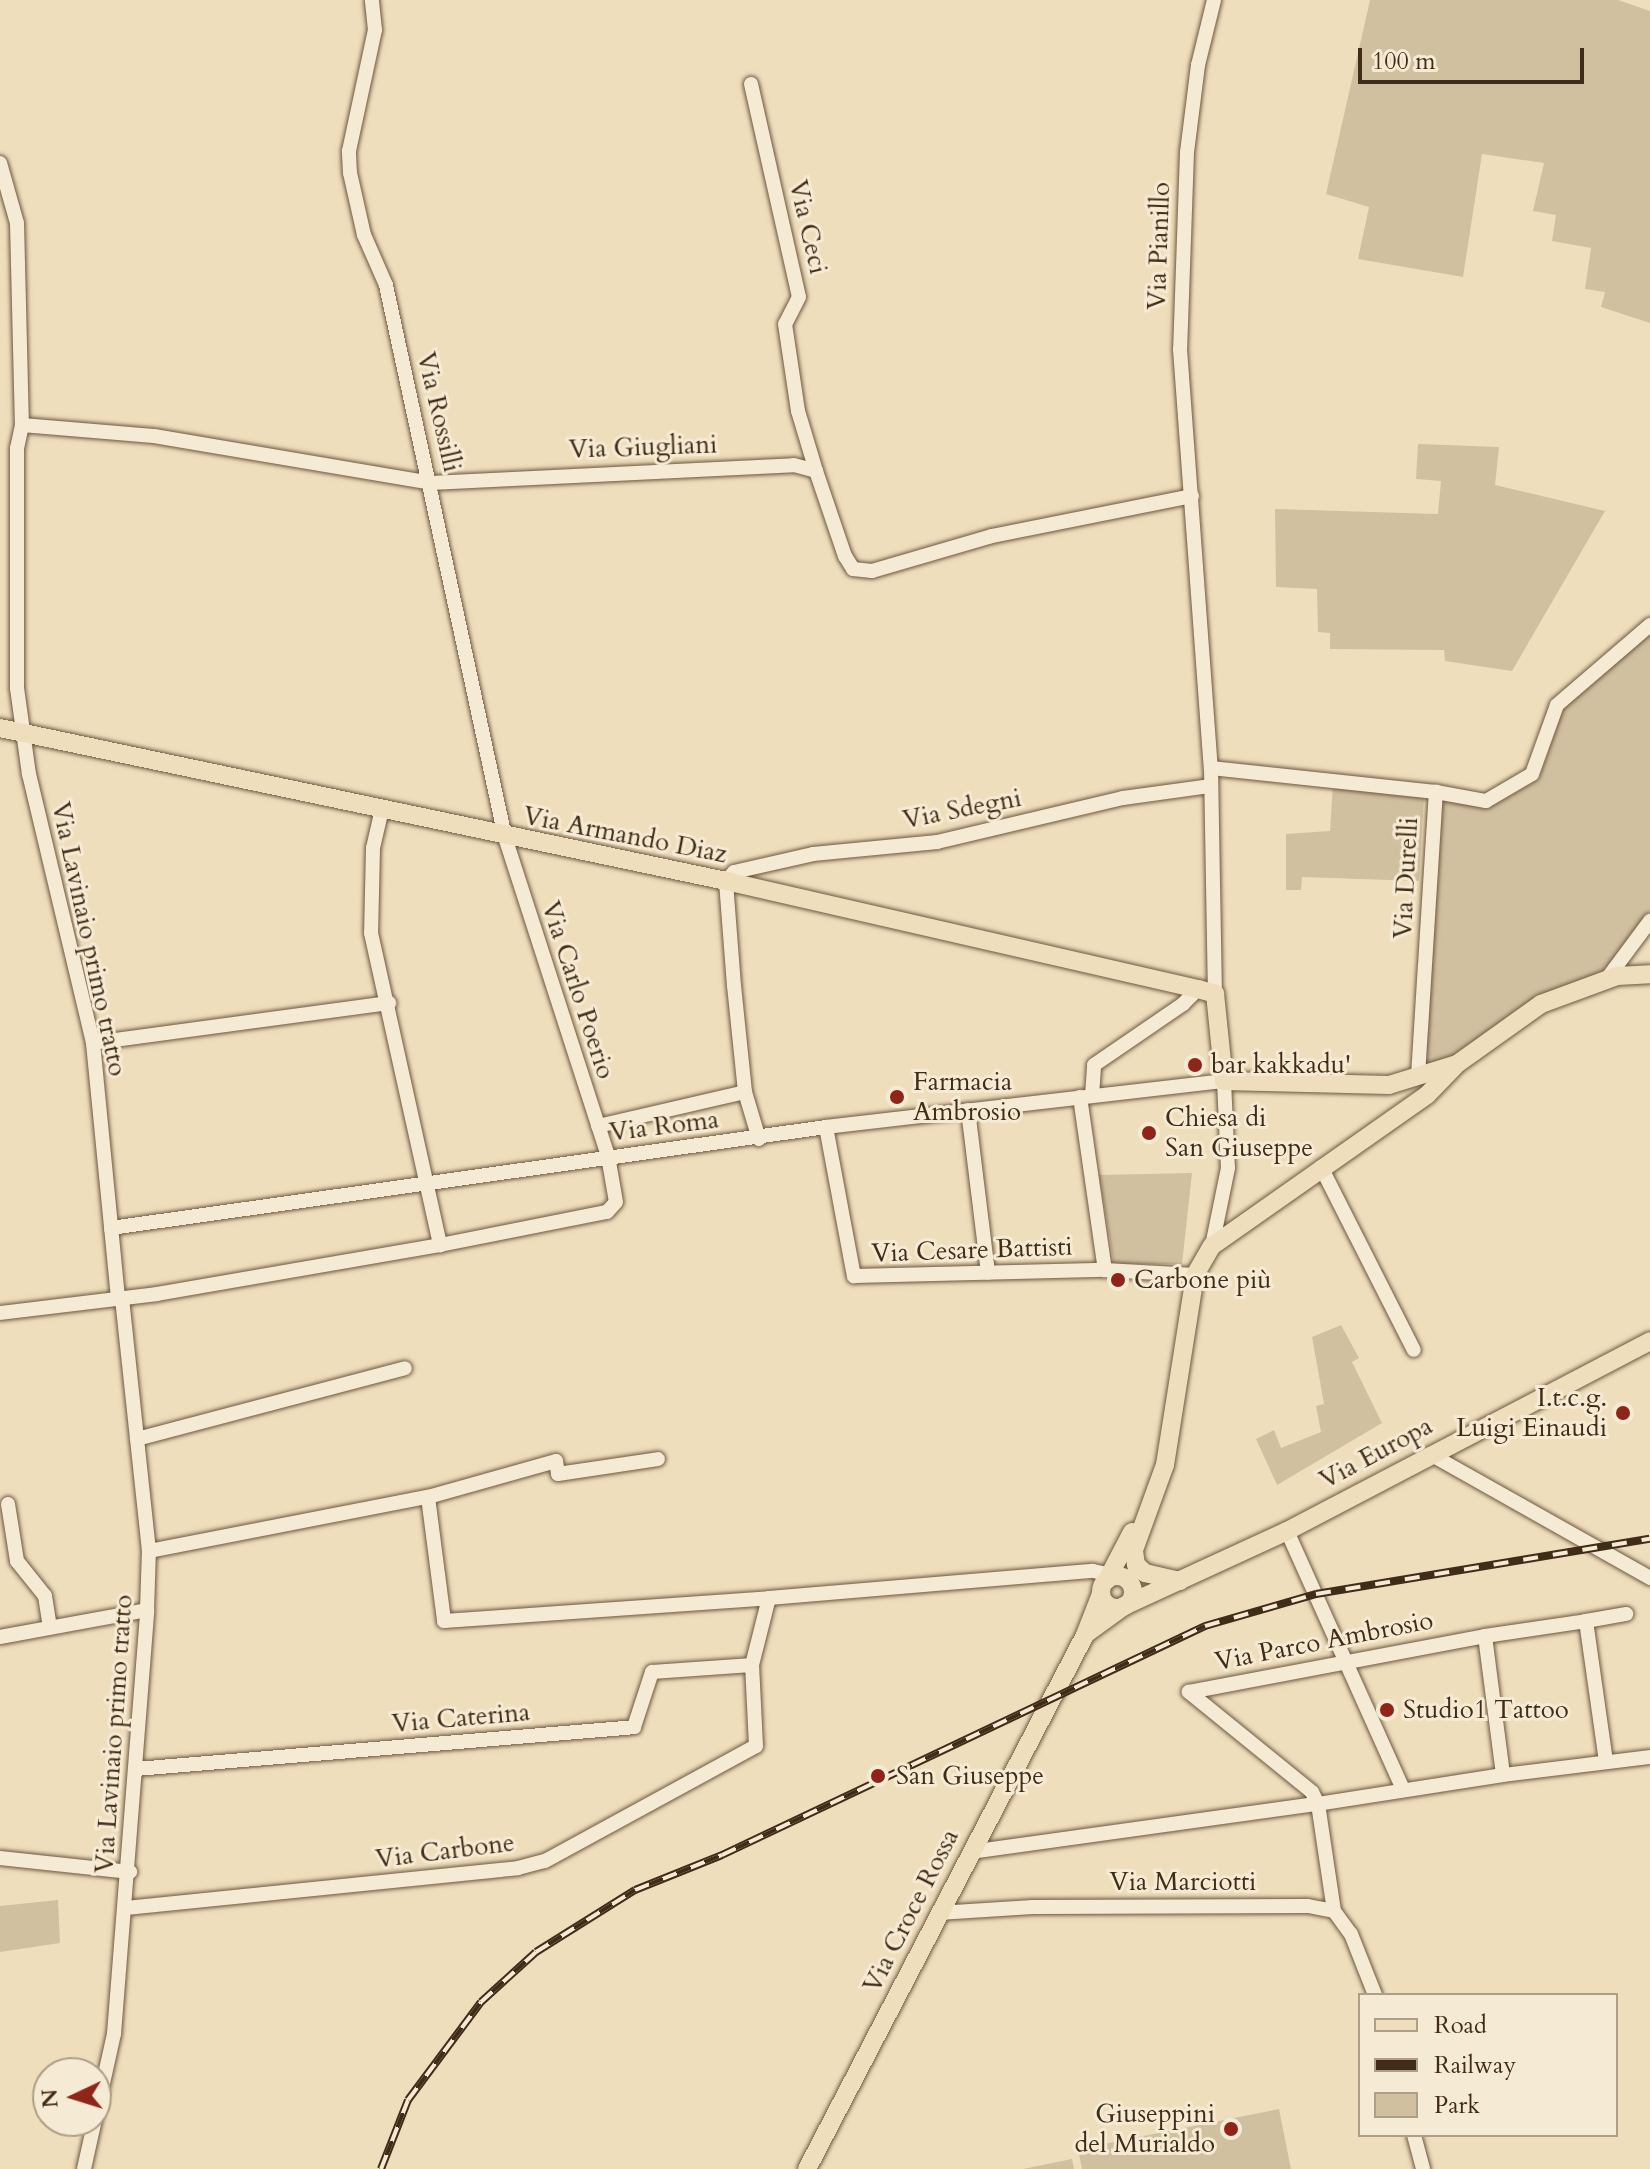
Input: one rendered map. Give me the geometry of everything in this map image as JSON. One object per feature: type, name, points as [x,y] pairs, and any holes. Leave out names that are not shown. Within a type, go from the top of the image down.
[{"type":"main road","name":"Via Armando Diaz","points":[[0,728],[505,837],[726,881],[1207,991]]},
{"type":"main road","points":[[1180,1581],[1145,1573],[1134,1559],[1165,1465],[1195,1275],[1212,1246],[1427,1095],[1457,1064],[1541,1004],[1612,978],[1650,974]]},
{"type":"main road","points":[[1207,991],[1224,1081],[1389,1085],[1457,1064]]},
{"type":"main road","name":"Via Europa","points":[[1124,1606],[1287,1531],[1650,1341]]},
{"type":"main road","name":"Via Croce Rossa","points":[[807,2169],[1151,1503]]},
{"type":"main road","points":[[1107,1583],[1132,1588],[1124,1606],[1110,1606],[1107,1583]]},
{"type":"main road","name":"Via Croce Rossa","points":[[1085,1635],[1124,1606]]},
{"type":"street","name":"Via Rossilli","points":[[372,0],[375,30],[349,151],[350,173],[364,235],[386,285],[431,483],[454,613],[505,837]]},
{"type":"street","name":"Via Pianillo","points":[[1207,991],[1211,768],[1180,349],[1181,233],[1198,65],[1214,0]]},
{"type":"street","name":"Via Ceci","points":[[751,84],[799,297],[785,324],[786,336],[798,411],[816,471]]},
{"type":"street","name":"Via Lavinaio primo tratto","points":[[0,163],[17,223],[22,425],[17,448],[15,606],[23,733],[93,1043],[149,1551],[130,1872],[114,2034],[84,2169]]},
{"type":"street","name":"Via Giugliani","points":[[22,425],[154,436],[431,483],[794,465],[816,471]]},
{"type":"street","points":[[0,449],[17,448]]},
{"type":"street","points":[[816,471],[845,556],[853,569],[872,571],[992,536],[1192,496]]},
{"type":"street","name":"Via Durelli","points":[[1418,1076],[1436,792],[1486,801],[1532,774],[1557,705],[1650,625]]},
{"type":"street","points":[[1211,768],[1327,777],[1436,792]]},
{"type":"street","name":"Via Sdegni","points":[[726,881],[755,865],[937,842],[1123,798],[1211,786]]},
{"type":"street","points":[[0,1313],[120,1299],[440,1245],[389,1003],[371,933],[369,901],[382,809]]},
{"type":"street","name":"Via Carlo Poerio","points":[[440,1245],[607,1212],[616,1202],[608,1156],[505,837]]},
{"type":"street","points":[[726,881],[745,1092],[759,1139]]},
{"type":"street","points":[[1612,978],[1650,921]]},
{"type":"street","points":[[1105,1270],[1086,1096],[1094,1065],[1207,991]]},
{"type":"street","points":[[93,1043],[389,1003]]},
{"type":"street","points":[[1212,1246],[1228,1168],[1224,1081]]},
{"type":"street","name":"Via Roma","points":[[111,1228],[608,1156],[759,1139],[826,1127],[1224,1081]]},
{"type":"street","points":[[598,1126],[745,1092]]},
{"type":"street","points":[[968,1110],[988,1273]]},
{"type":"street","name":"Via Cesare Battisti","points":[[826,1127],[854,1276],[1105,1270],[1195,1275]]},
{"type":"street","points":[[1321,1167],[1414,1350]]},
{"type":"street","points":[[137,1439],[405,1368]]},
{"type":"street","points":[[1430,1454],[1650,1578]]},
{"type":"street","points":[[149,1551],[428,1497],[556,1461],[558,1474],[658,1459]]},
{"type":"street","points":[[428,1497],[444,1621],[1086,1572],[1107,1583]]},
{"type":"street","points":[[8,1504],[17,1561],[45,1596],[50,1627]]},
{"type":"street","points":[[1287,1531],[1403,1789]]},
{"type":"street","points":[[752,1665],[769,1598]]},
{"type":"street","points":[[0,1637],[147,1610]]},
{"type":"street","name":"Via Parco Ambrosio","points":[[1318,1804],[1312,1792],[1189,1692],[1345,1659],[1626,1614]]},
{"type":"street","points":[[1586,1621],[1606,1761]]},
{"type":"street","points":[[1485,1636],[1503,1775]]},
{"type":"street","name":"Via Caterina","points":[[136,1769],[634,1727],[652,1672],[752,1665]]},
{"type":"street","name":"Via Carbone","points":[[126,1908],[518,1868],[545,1861],[751,1751],[756,1746],[752,1665]]},
{"type":"street","points":[[970,1852],[1503,1775],[1650,1757]]},
{"type":"street","points":[[1318,1804],[1334,1911],[1351,1934],[1374,1993]]},
{"type":"street","points":[[0,1858],[130,1872]]},
{"type":"street","name":"Via Marciotti","points":[[938,1913],[1191,1905],[1334,1911]]},
{"type":"street","points":[[1415,2137],[1423,2169]]},
{"type":"green space","points":[[1370,0],[1618,0],[1650,11],[1650,323],[1601,307],[1605,292],[1585,289],[1591,248],[1552,241],[1556,215],[1533,211],[1544,163],[1482,154],[1463,277],[1358,259],[1369,207],[1326,194]]},
{"type":"green space","points":[[1418,444],[1499,447],[1495,485],[1605,511],[1512,671],[1445,661],[1444,650],[1330,649],[1330,633],[1318,632],[1317,589],[1276,587],[1275,509],[1438,514],[1441,481],[1416,479]]},
{"type":"green space","points":[[1650,631],[1650,911],[1602,974],[1457,1057],[1424,1068],[1441,800],[1487,809],[1539,779],[1564,706]]},
{"type":"green space","points":[[1333,785],[1424,796],[1419,881],[1302,877],[1301,890],[1286,890],[1286,834],[1330,831]]},
{"type":"green space","points":[[1192,1173],[1182,1264],[1114,1264],[1099,1175]]},
{"type":"green space","points":[[1341,1325],[1359,1358],[1352,1362],[1382,1423],[1277,1485],[1256,1439],[1274,1430],[1281,1448],[1321,1432],[1316,1406],[1324,1404],[1312,1337]]},
{"type":"green space","points":[[58,1900],[60,1943],[0,1952],[0,1906]]},
{"type":"green space","name":"Giuseppini del Murialdo","points":[[1279,2109],[1291,2169],[1082,2169],[1078,2149]]},
{"type":"green space","points":[[1072,2159],[1074,2169],[1023,2169]]},
{"type":"railway","points":[[381,2169],[408,2100],[481,2002],[536,1952],[635,1890],[722,1855],[1205,1626],[1316,1594],[1650,1539]]},
{"type":"place","name":"bar kakkadu'","points":[[1195,1065]]},
{"type":"place","name":"Farmacia Ambrosio","points":[[897,1097]]},
{"type":"place","name":"Chiesa di San Giuseppe","points":[[1149,1133]]},
{"type":"place","name":"Carbone più","points":[[1118,1280]]},
{"type":"place","name":"I.t.c.g. Luigi Einaudi","points":[[1623,1413]]},
{"type":"place","name":"Studio1 Tattoo","points":[[1387,1710]]},
{"type":"place","name":"San Giuseppe","points":[[878,1776]]},
{"type":"place","name":"Giuseppini del Murialdo","points":[[1231,2129]]}]
